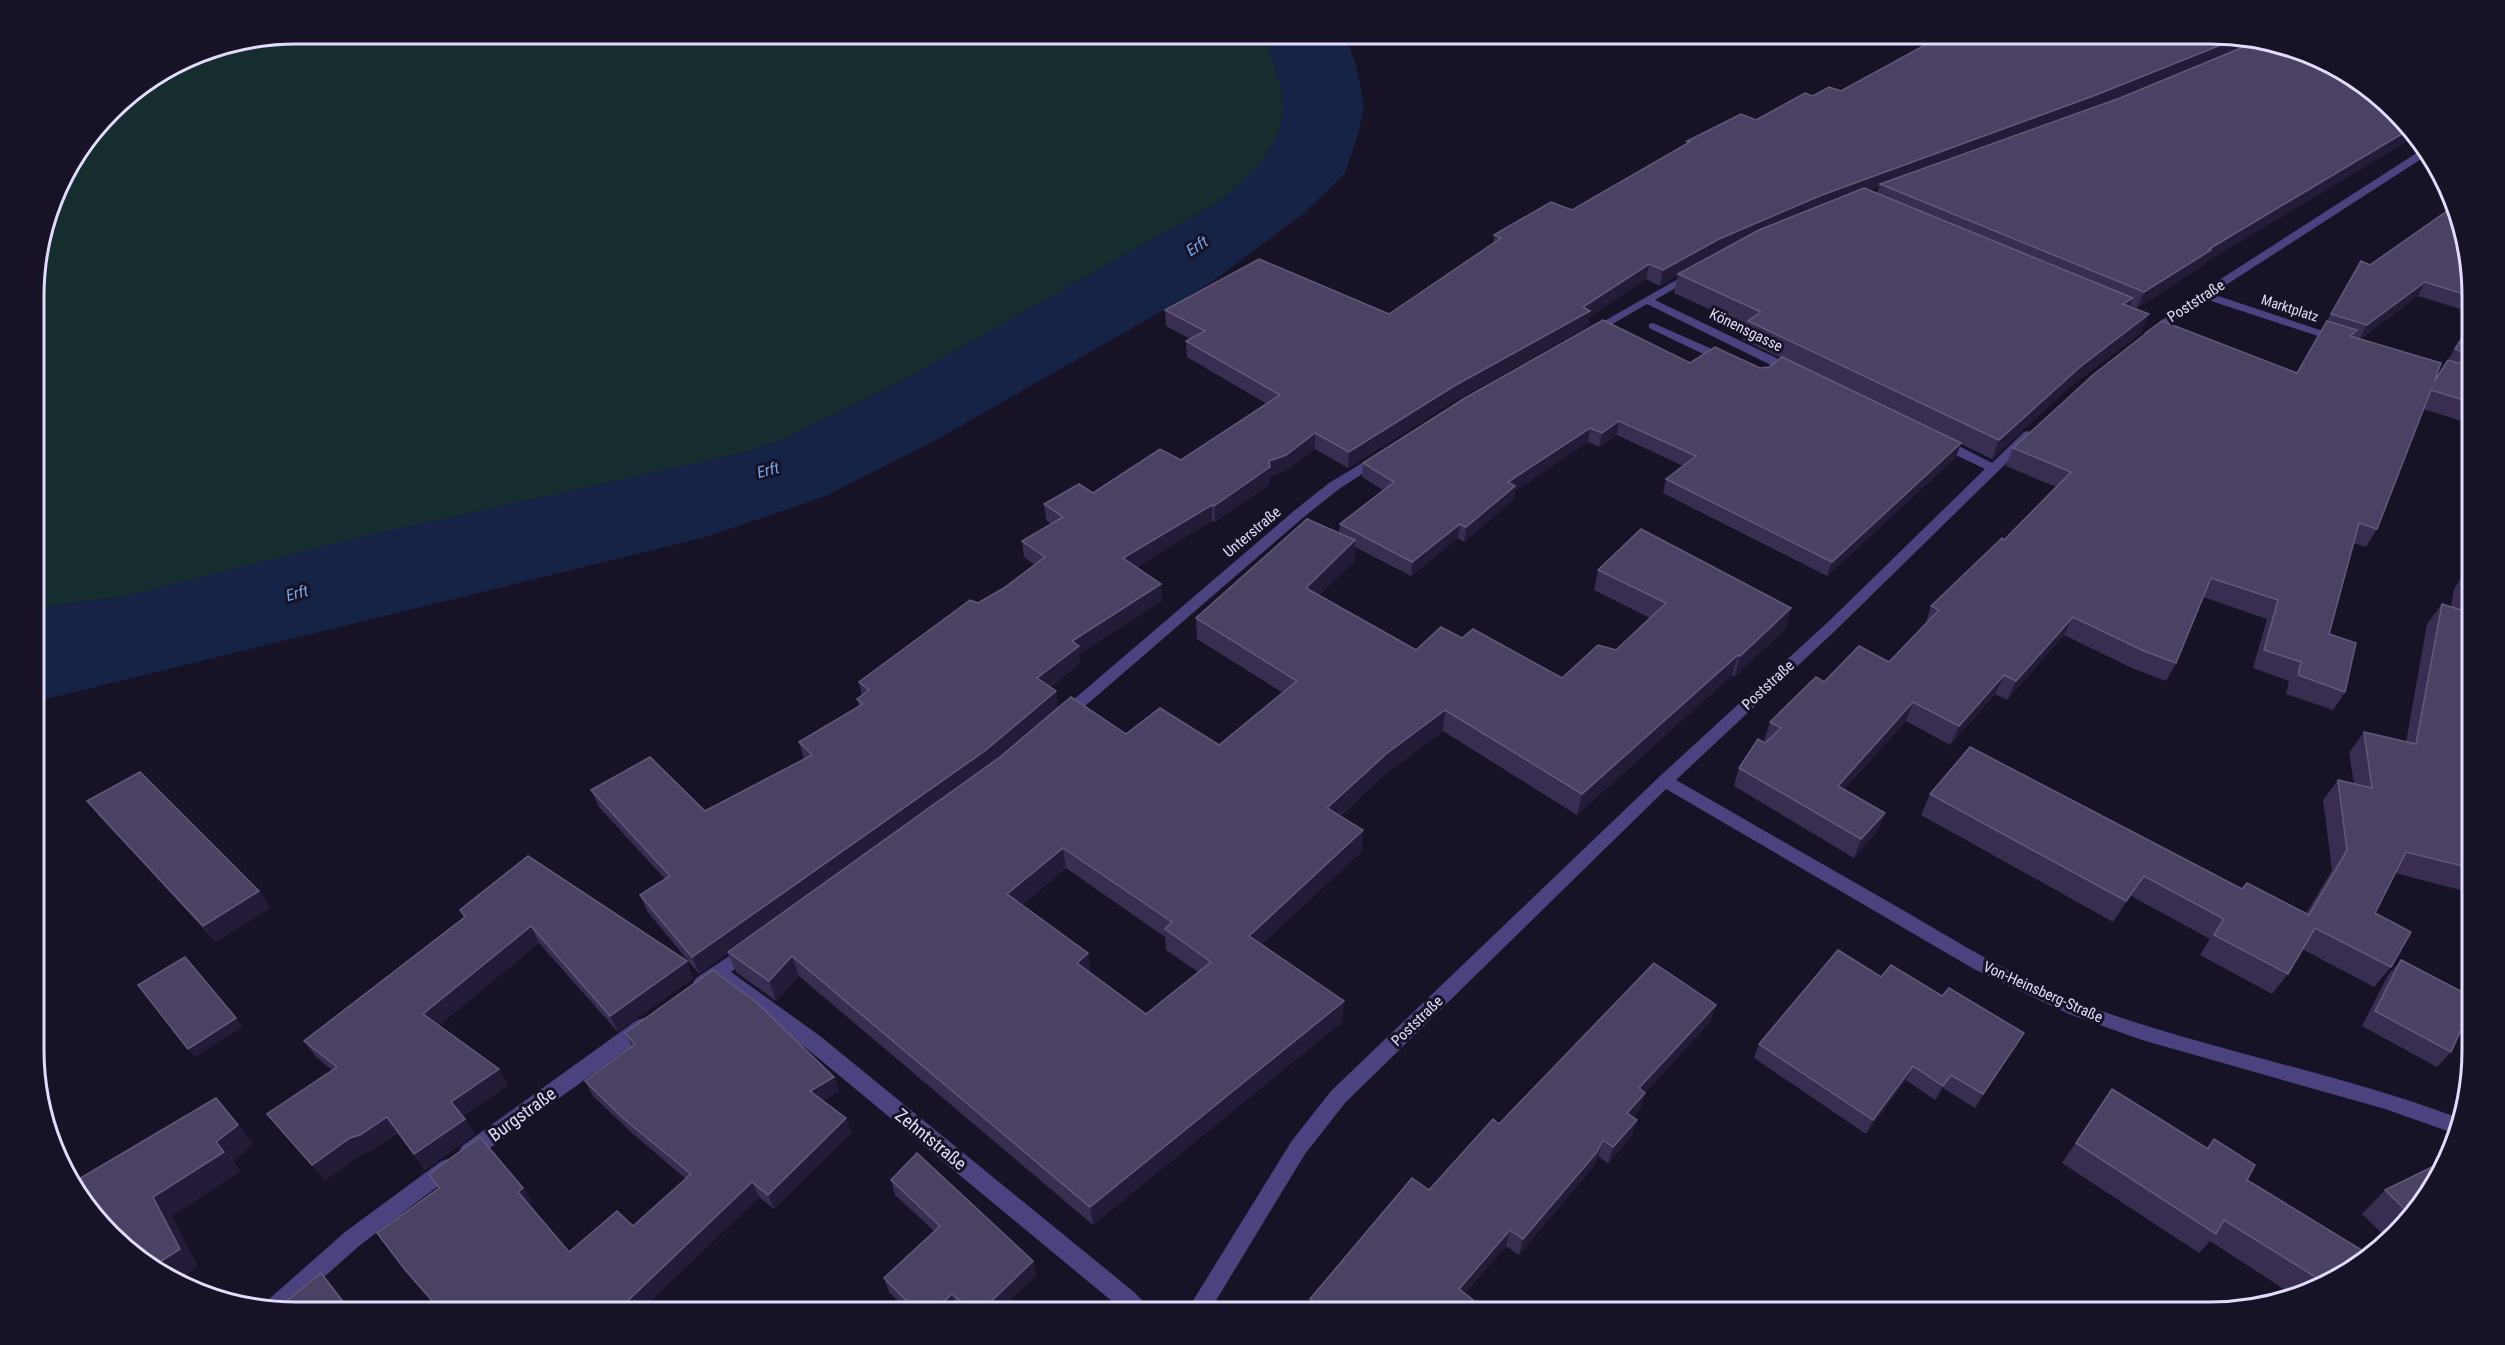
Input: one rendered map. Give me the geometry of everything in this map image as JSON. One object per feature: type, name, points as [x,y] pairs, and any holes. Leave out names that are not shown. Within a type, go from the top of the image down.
[{"type":"street","name":"Poststraße","points":[[2136,344],[2155,322],[2203,295],[2419,156]]},
{"type":"street","points":[[1577,340],[1707,266]]},
{"type":"street","name":"Marktplatz","points":[[2203,295],[2351,343]]},
{"type":"street","name":"Könensgasse","points":[[1647,300],[1774,367],[1805,376]]},
{"type":"street","points":[[1653,326],[1738,366]]},
{"type":"street","name":"Poststraße","points":[[1203,1302],[1298,1148],[1338,1097],[1665,781],[1833,625],[2035,429]]},
{"type":"street","points":[[1927,436],[1993,468]]},
{"type":"street","name":"Unterstraße","points":[[1050,728],[1307,507],[1334,486],[1393,448]]},
{"type":"street","name":"Von-Heinsberg-Straße","points":[[1665,781],[1980,964],[2041,994],[2142,1032],[2385,1100],[2450,1124]]},
{"type":"street","points":[[690,993],[756,945]]},
{"type":"street","name":"Zehntstraße","points":[[718,972],[813,1042],[1130,1302]]},
{"type":"street","name":"Burgstraße","points":[[282,1301],[352,1239],[387,1212],[661,1013]]},
{"type":"green space","points":[[279,44],[1267,44],[1281,87],[1283,106],[1281,124],[1268,153],[1246,178],[1219,202],[893,386],[777,442],[750,451],[128,596],[44,607],[44,279],[48,246],[57,214],[69,184],[86,155],[106,129],[129,106],[155,86],[184,69],[230,52]]},
{"type":"water","name":"Erft","points":[[1267,44],[1349,44],[1357,69],[1364,106],[1359,131],[1345,173],[1303,214],[1206,286],[936,440],[826,496],[706,537],[44,700],[44,607],[128,596],[356,538],[750,451],[777,442],[893,386],[1219,202],[1246,178],[1268,153],[1281,124],[1283,106],[1281,87]]},
{"type":"building","points":[[1927,44],[2224,44],[2096,95],[1822,195],[1719,239],[1663,270],[1649,264],[1583,307],[1590,311],[1454,386],[1349,452],[1315,433],[1286,455],[1269,461],[1270,467],[1214,506],[1212,505],[1123,558],[1161,584],[1072,641],[1079,646],[1037,678],[1056,691],[986,750],[692,957],[640,895],[670,876],[591,790],[650,757],[705,811],[812,755],[799,742],[863,704],[857,699],[869,690],[859,682],[970,600],[978,603],[1004,588],[1045,557],[1022,541],[1063,517],[1044,504],[1079,484],[1093,493],[1160,449],[1181,460],[1280,395],[1186,341],[1205,331],[1165,310],[1259,259],[1389,314],[1501,238],[1494,235],[1551,202],[1572,210],[1690,142],[1687,141],[1741,114],[1756,120],[1805,93],[1813,96],[1829,87],[1841,91]]},
{"type":"building","points":[[2245,46],[2259,48],[2291,57],[2336,77],[2363,95],[2403,133],[2209,249],[2211,250],[2144,292],[1880,184],[2120,98]]},
{"type":"building","points":[[1864,188],[2133,298],[2123,304],[2149,314],[2080,367],[1999,440],[1748,321],[1761,312],[1678,274],[1759,230]]},
{"type":"building","points":[[2447,211],[2457,246],[2462,293],[2425,282],[2367,325],[2331,314],[2361,261],[2370,265]]},
{"type":"building","points":[[1603,320],[1690,363],[1715,347],[1760,368],[1769,367],[1782,357],[1961,443],[1832,562],[1666,479],[1696,456],[1619,421],[1602,433],[1590,428],[1508,482],[1515,486],[1466,527],[1460,524],[1412,562],[1340,524],[1394,482],[1363,463],[1465,398]]},
{"type":"building","points":[[2162,321],[2297,373],[2327,321],[2357,330],[2350,336],[2441,363],[2434,382],[2448,360],[2462,364],[2462,400],[2431,390],[2377,529],[2359,523],[2329,634],[2356,643],[2345,692],[2298,675],[2301,662],[2264,650],[2278,600],[2211,578],[2176,663],[2144,651],[2073,617],[2016,681],[2004,675],[1959,726],[1913,702],[1838,786],[1885,813],[1861,839],[1739,768],[1758,739],[1765,743],[1781,728],[1770,722],[1816,677],[1824,682],[1859,646],[1889,662],[1939,610],[1931,606],[2002,538],[2004,540],[2071,472],[2013,448],[2094,374]]},
{"type":"building","points":[[2462,338],[2462,352],[2455,349]]},
{"type":"building","points":[[1307,519],[1355,540],[1306,588],[1416,650],[1441,627],[1462,638],[1473,629],[1562,678],[1598,645],[1616,650],[1666,603],[1598,570],[1641,529],[1791,608],[1740,656],[1738,655],[1582,794],[1445,710],[1386,754],[1327,808],[1363,830],[1249,936],[1344,1001],[1090,1207],[792,956],[769,981],[728,952],[1000,757],[1071,697],[1126,734],[1160,708],[1219,745],[1297,681],[1196,618]],"holes":[[[1063,848],[1172,922],[1165,929],[1211,962],[1146,1014],[1077,963],[1088,953],[1007,894]]]},
{"type":"building","points":[[2442,604],[2461,610],[2462,604],[2462,866],[2406,852],[2375,913],[2411,932],[2391,967],[2315,928],[2288,974],[2214,935],[2224,919],[2144,876],[2126,901],[1930,794],[1970,747],[2242,889],[2247,883],[2309,915],[2347,850],[2338,780],[2372,788],[2364,732],[2416,744]]},
{"type":"building","points":[[140,772],[259,891],[203,926],[87,801]]},
{"type":"building","points":[[528,856],[687,961],[610,1016],[531,926],[423,1014],[499,1069],[451,1102],[465,1119],[414,1154],[387,1117],[360,1135],[350,1138],[312,1165],[267,1114],[337,1067],[304,1041],[465,917],[460,910]]},
{"type":"building","points":[[1838,950],[1881,977],[1891,965],[1942,996],[1949,988],[2024,1033],[1983,1094],[1951,1075],[1943,1086],[1913,1066],[1873,1120],[1759,1044]]},
{"type":"building","points":[[185,957],[236,1018],[188,1049],[138,985]]},
{"type":"building","points":[[2401,960],[2462,992],[2462,1028],[2451,1052],[2375,1011]]},
{"type":"building","points":[[1654,963],[1716,1005],[1639,1088],[1645,1093],[1627,1113],[1637,1120],[1613,1147],[1603,1140],[1597,1152],[1523,1239],[1510,1230],[1459,1289],[1476,1302],[1313,1302],[1310,1299],[1412,1178],[1429,1190],[1493,1119],[1499,1124]]},
{"type":"building","points":[[713,970],[756,1002],[834,1077],[810,1091],[846,1118],[768,1195],[752,1182],[626,1302],[433,1302],[377,1233],[439,1188],[429,1174],[480,1137],[523,1188],[518,1192],[569,1252],[617,1211],[633,1226],[691,1174],[624,1119],[585,1081],[635,1044],[625,1033]]},
{"type":"building","points":[[2112,1089],[2208,1149],[2214,1139],[2255,1165],[2247,1180],[2362,1250],[2316,1278],[2224,1220],[2216,1234],[2076,1143]]},
{"type":"building","points":[[216,1098],[238,1125],[216,1142],[224,1152],[153,1197],[180,1249],[160,1262],[117,1228],[95,1203],[79,1179]]},
{"type":"building","points":[[917,1153],[1033,1261],[990,1302],[961,1302],[952,1294],[944,1302],[908,1302],[884,1278],[940,1226],[891,1180]]},
{"type":"building","points":[[2433,1166],[2405,1209],[2385,1190]]},
{"type":"building","points":[[321,1273],[343,1302],[295,1302],[286,1301]]}]
